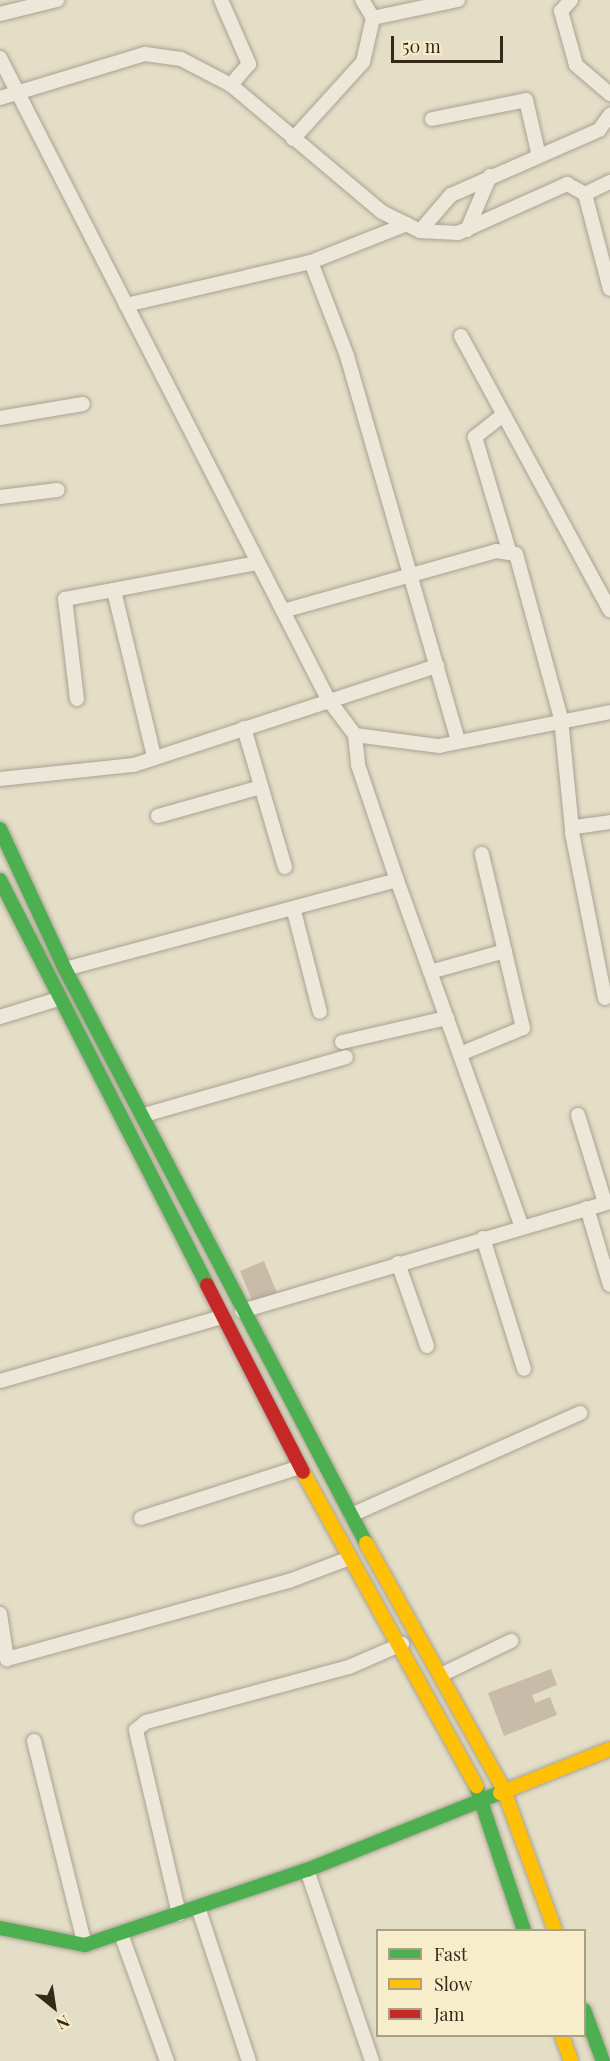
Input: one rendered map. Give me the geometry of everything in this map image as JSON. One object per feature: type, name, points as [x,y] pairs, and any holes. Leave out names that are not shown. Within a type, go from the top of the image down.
[{"type":"main road","points":[[0,829],[65,969],[144,1115],[242,1311],[351,1515],[443,1674],[503,1788],[555,1929]]},
{"type":"main road","points":[[0,880],[58,999],[300,1467],[350,1558],[402,1644],[482,1796],[524,1929]]},
{"type":"main road","points":[[0,1929],[85,1945],[308,1869],[482,1796],[610,1749]]},
{"type":"main road","points":[[586,2013],[603,2061]]},
{"type":"main road","points":[[562,2037],[566,2060]]},
{"type":"street","points":[[0,14],[57,0]]},
{"type":"street","points":[[221,0],[249,64],[231,85]]},
{"type":"street","points":[[293,139],[363,62],[373,18],[362,0]]},
{"type":"street","points":[[373,18],[458,0]]},
{"type":"street","points":[[571,0],[561,11],[576,65],[610,94]]},
{"type":"street","points":[[0,98],[145,54],[182,59],[231,85],[382,212],[420,231],[467,230],[567,184],[585,194],[610,289]]},
{"type":"street","points":[[0,58],[328,699],[355,735],[358,765],[397,880],[522,1227]]},
{"type":"street","points":[[432,119],[526,100],[538,152]]},
{"type":"street","points":[[420,231],[443,200],[538,152],[598,130],[610,115]]},
{"type":"street","points":[[467,230],[490,176]]},
{"type":"street","points":[[585,194],[610,182]]},
{"type":"street","points":[[126,305],[311,262],[406,224]]},
{"type":"street","points":[[311,262],[347,356],[458,741]]},
{"type":"street","points":[[460,336],[609,604]]},
{"type":"street","points":[[0,418],[83,404]]},
{"type":"street","points":[[503,415],[475,437],[509,550],[516,554],[561,719],[572,829],[605,998]]},
{"type":"street","points":[[0,497],[58,490]]},
{"type":"street","points":[[283,611],[509,550]]},
{"type":"street","points":[[77,699],[64,600],[258,563]]},
{"type":"street","points":[[114,591],[154,756]]},
{"type":"street","points":[[0,779],[113,770],[328,699],[437,666]]},
{"type":"street","points":[[355,735],[439,746],[561,719],[610,712]]},
{"type":"street","points":[[244,728],[285,867]]},
{"type":"street","points":[[158,816],[261,786]]},
{"type":"street","points":[[572,829],[610,822]]},
{"type":"street","points":[[460,1054],[523,1028],[482,854]]},
{"type":"street","points":[[65,969],[294,911],[397,880]]},
{"type":"street","points":[[294,911],[320,1012]]},
{"type":"street","points":[[430,972],[505,951]]},
{"type":"street","points":[[0,1017],[58,999]]},
{"type":"street","points":[[342,1042],[447,1018]]},
{"type":"street","points":[[144,1115],[345,1057]]},
{"type":"street","points":[[242,1311],[607,1202],[578,1115]]},
{"type":"street","points":[[587,1208],[610,1286]]},
{"type":"street","points":[[483,1238],[524,1369]]},
{"type":"street","points":[[398,1263],[427,1346]]},
{"type":"street","points":[[0,1381],[222,1317]]},
{"type":"street","points":[[351,1515],[580,1413]]},
{"type":"street","points":[[141,1518],[300,1467]]},
{"type":"street","points":[[0,1614],[7,1659],[289,1581],[350,1558]]},
{"type":"street","points":[[443,1674],[511,1641]]},
{"type":"street","points":[[179,1914],[136,1730],[146,1722],[349,1667],[402,1644]]},
{"type":"street","points":[[34,1741],[85,1945]]},
{"type":"street","points":[[308,1869],[372,2061]]},
{"type":"street","points":[[198,1907],[249,2061]]},
{"type":"street","points":[[122,1934],[167,2061]]},
{"type":"building","points":[[264,1261],[277,1293],[253,1303],[240,1271]]},
{"type":"building","points":[[551,1669],[557,1685],[532,1695],[535,1703],[550,1697],[557,1715],[504,1736],[488,1693]]},
{"type":"traffic: fast","points":[[0,829],[65,969],[366,1543]]},
{"type":"traffic: fast","points":[[0,880],[207,1285]]},
{"type":"traffic: fast","points":[[476,1786],[524,1929]]},
{"type":"traffic: fast","points":[[0,1928],[85,1945],[307,1870],[500,1793]]},
{"type":"traffic: fast","points":[[586,2015],[603,2061]]},
{"type":"traffic: slow","points":[[303,1472],[476,1786]]},
{"type":"traffic: slow","points":[[366,1543],[503,1788],[555,1929]]},
{"type":"traffic: slow","points":[[500,1793],[610,1749]]},
{"type":"traffic: slow","points":[[562,2037],[571,2061]]},
{"type":"traffic: jam","points":[[207,1285],[303,1472]]}]
